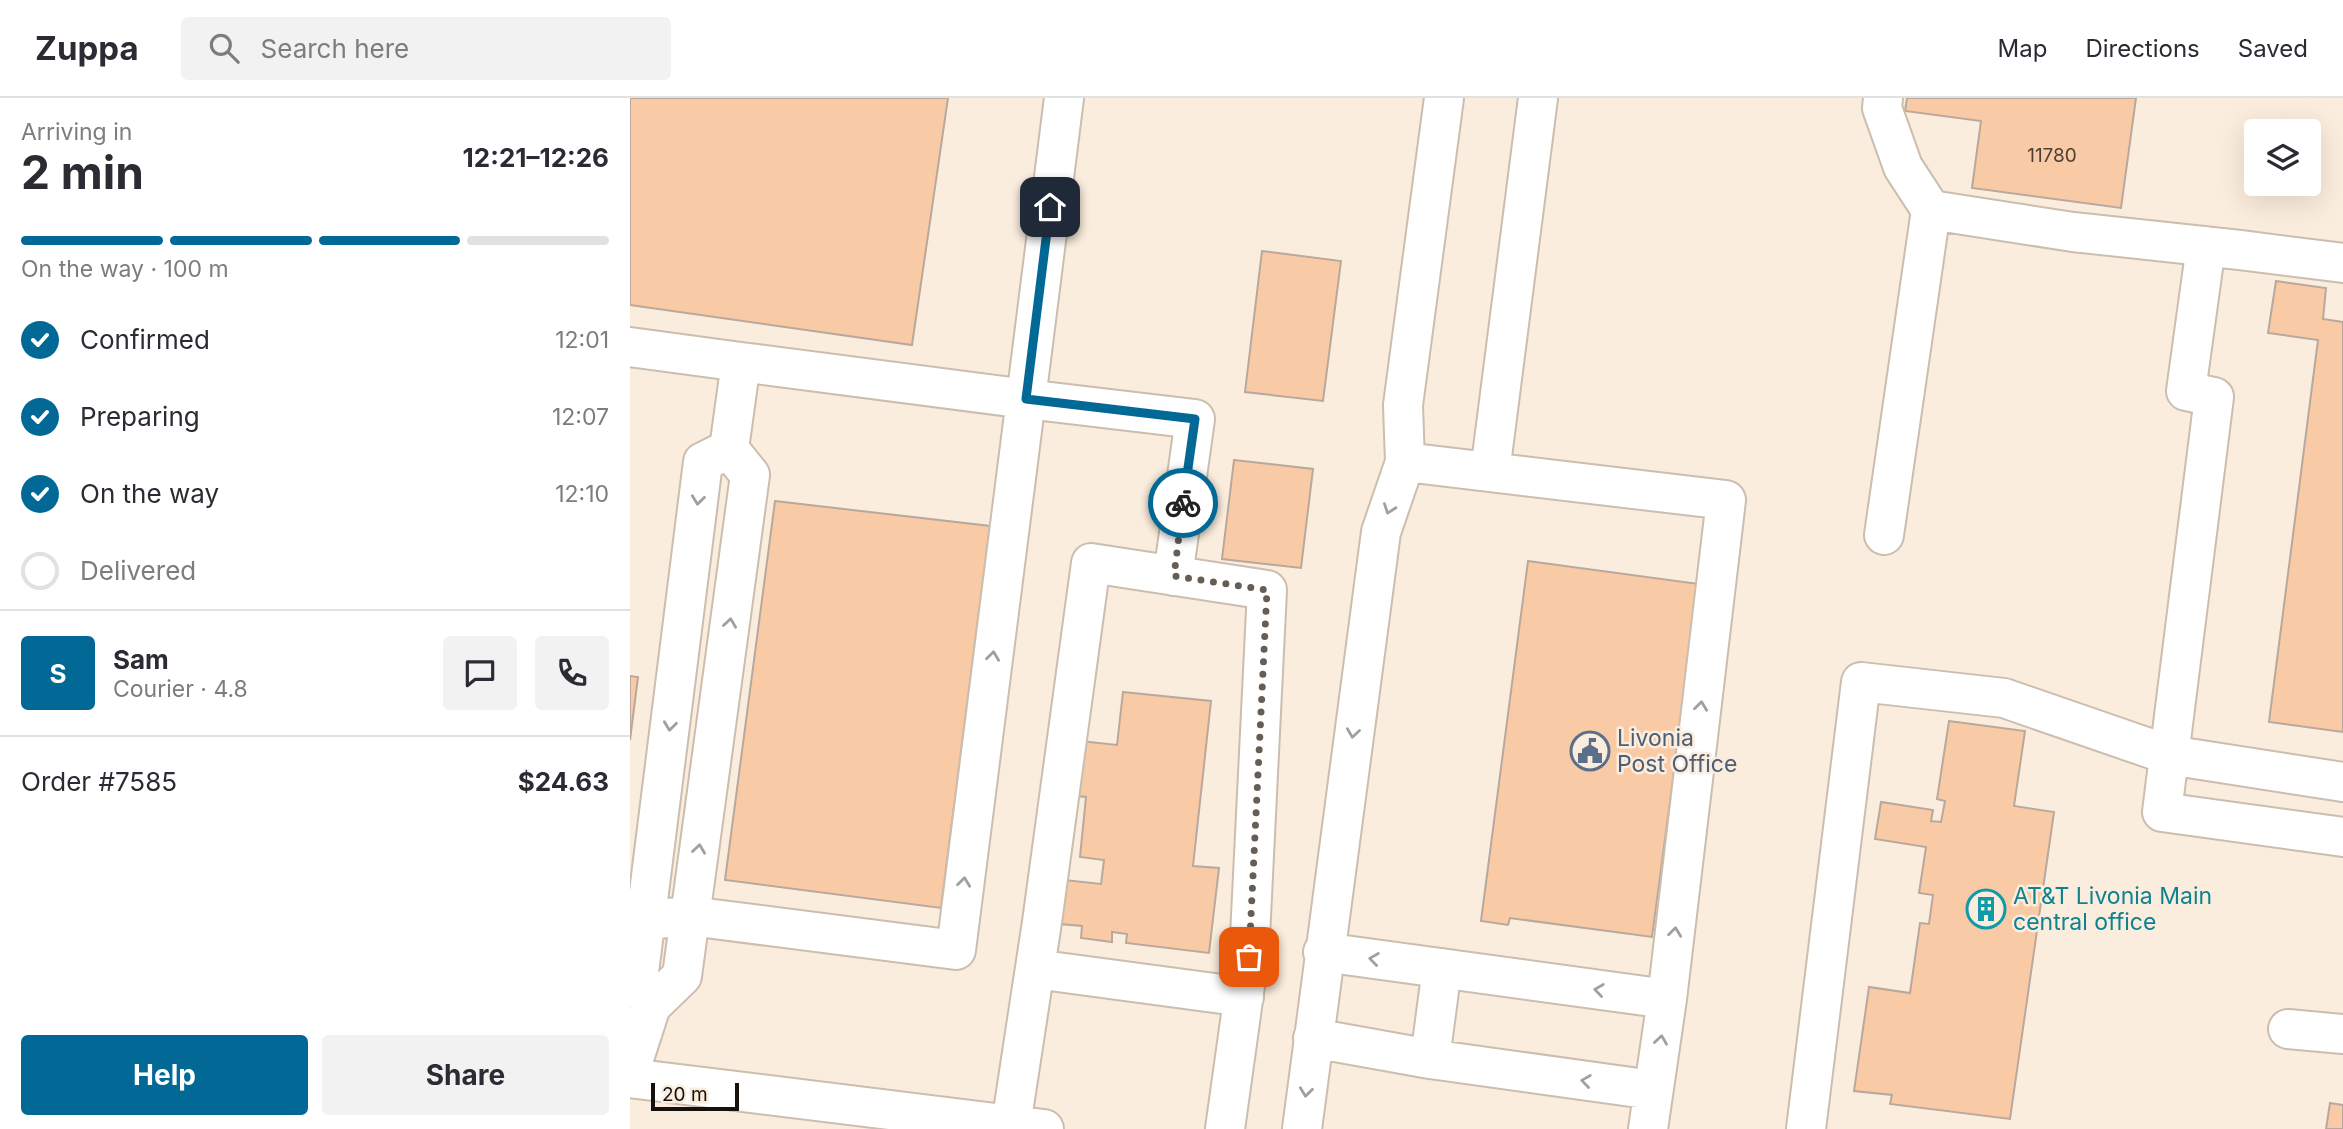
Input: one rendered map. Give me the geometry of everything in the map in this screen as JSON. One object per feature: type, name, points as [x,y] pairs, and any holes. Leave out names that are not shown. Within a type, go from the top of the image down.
[{"type":"main road","points":[[638,919],[690,916],[956,950],[1064,98]]},
{"type":"main road","points":[[1301,1129],[1381,532],[1405,462],[1403,405],[1444,98]]},
{"type":"main road","points":[[1481,471],[1538,98]]},
{"type":"main road","points":[[1883,98],[1882,108],[1903,167],[1931,210],[1884,535]]},
{"type":"main road","points":[[1931,210],[2073,232],[2343,263]]},
{"type":"main road","points":[[2206,246],[2186,391],[2214,397],[2162,812],[2343,837]]},
{"type":"main road","points":[[630,346],[1195,419],[1174,576]]},
{"type":"main road","points":[[630,1071],[651,1006],[682,976],[750,475],[729,449],[741,362]]},
{"type":"main road","points":[[651,1006],[638,981],[638,919],[703,462],[729,449]]},
{"type":"main road","points":[[1405,462],[1726,500],[1667,999],[1648,1129]]},
{"type":"main road","points":[[630,1078],[903,1120],[1008,1126],[1035,969],[1091,564],[1267,590],[1249,957],[1225,1129]]},
{"type":"main road","points":[[1806,1129],[1861,682],[2004,698],[2169,755],[2343,782]]},
{"type":"main road","points":[[1323,952],[1667,999]]},
{"type":"main road","points":[[1430,1059],[1442,968]]},
{"type":"main road","points":[[1035,969],[1244,997]]},
{"type":"main road","points":[[2288,1029],[2343,1034]]},
{"type":"main road","points":[[1313,1038],[1430,1059],[1653,1090]]},
{"type":"building","points":[[630,98],[948,98],[912,345],[630,305]]},
{"type":"building","points":[[1907,98],[2136,98],[2121,208],[1972,188],[1981,121],[1905,111]]},
{"type":"building","points":[[1262,251],[1341,261],[1323,401],[1245,392]]},
{"type":"building","points":[[2276,281],[2326,288],[2323,319],[2343,322],[2343,732],[2269,722],[2318,340],[2268,333]]},
{"type":"building","points":[[1234,460],[1313,469],[1301,568],[1222,559]]},
{"type":"building","points":[[775,501],[990,526],[941,908],[725,880]]},
{"type":"building","name":"Livonia Post Office","points":[[1528,561],[1699,584],[1652,937],[1510,918],[1508,925],[1481,921]]},
{"type":"building","points":[[630,676],[638,677],[630,740]]},
{"type":"building","points":[[1123,692],[1211,701],[1193,866],[1219,868],[1209,953],[1126,943],[1127,934],[1112,932],[1112,942],[1081,938],[1082,926],[1060,924],[1065,880],[1101,884],[1104,860],[1080,857],[1086,797],[1066,795],[1072,740],[1117,745]]},
{"type":"building","name":"AT&T Livonia Main central office","points":[[1949,721],[2025,731],[2014,806],[2054,812],[2010,1119],[1890,1104],[1892,1095],[1854,1091],[1869,987],[1910,993],[1920,923],[1929,924],[1933,895],[1919,893],[1926,847],[1875,839],[1881,802],[1933,810],[1931,821],[1941,822],[1945,801],[1937,799]]},
{"type":"building","points":[[2330,1103],[2343,1105],[2343,1129],[2326,1129]]},
{"type":"way so far","points":[[1183,503],[1174,576],[1267,590],[1249,957]]},
{"type":"place","name":"Livonia Post Office","points":[[1590,751]]},
{"type":"place","name":"AT&T Livonia Main central office","points":[[1986,909]]},
{"type":"route","points":[[1050,207],[1026,399],[1195,419],[1183,503]]}]
